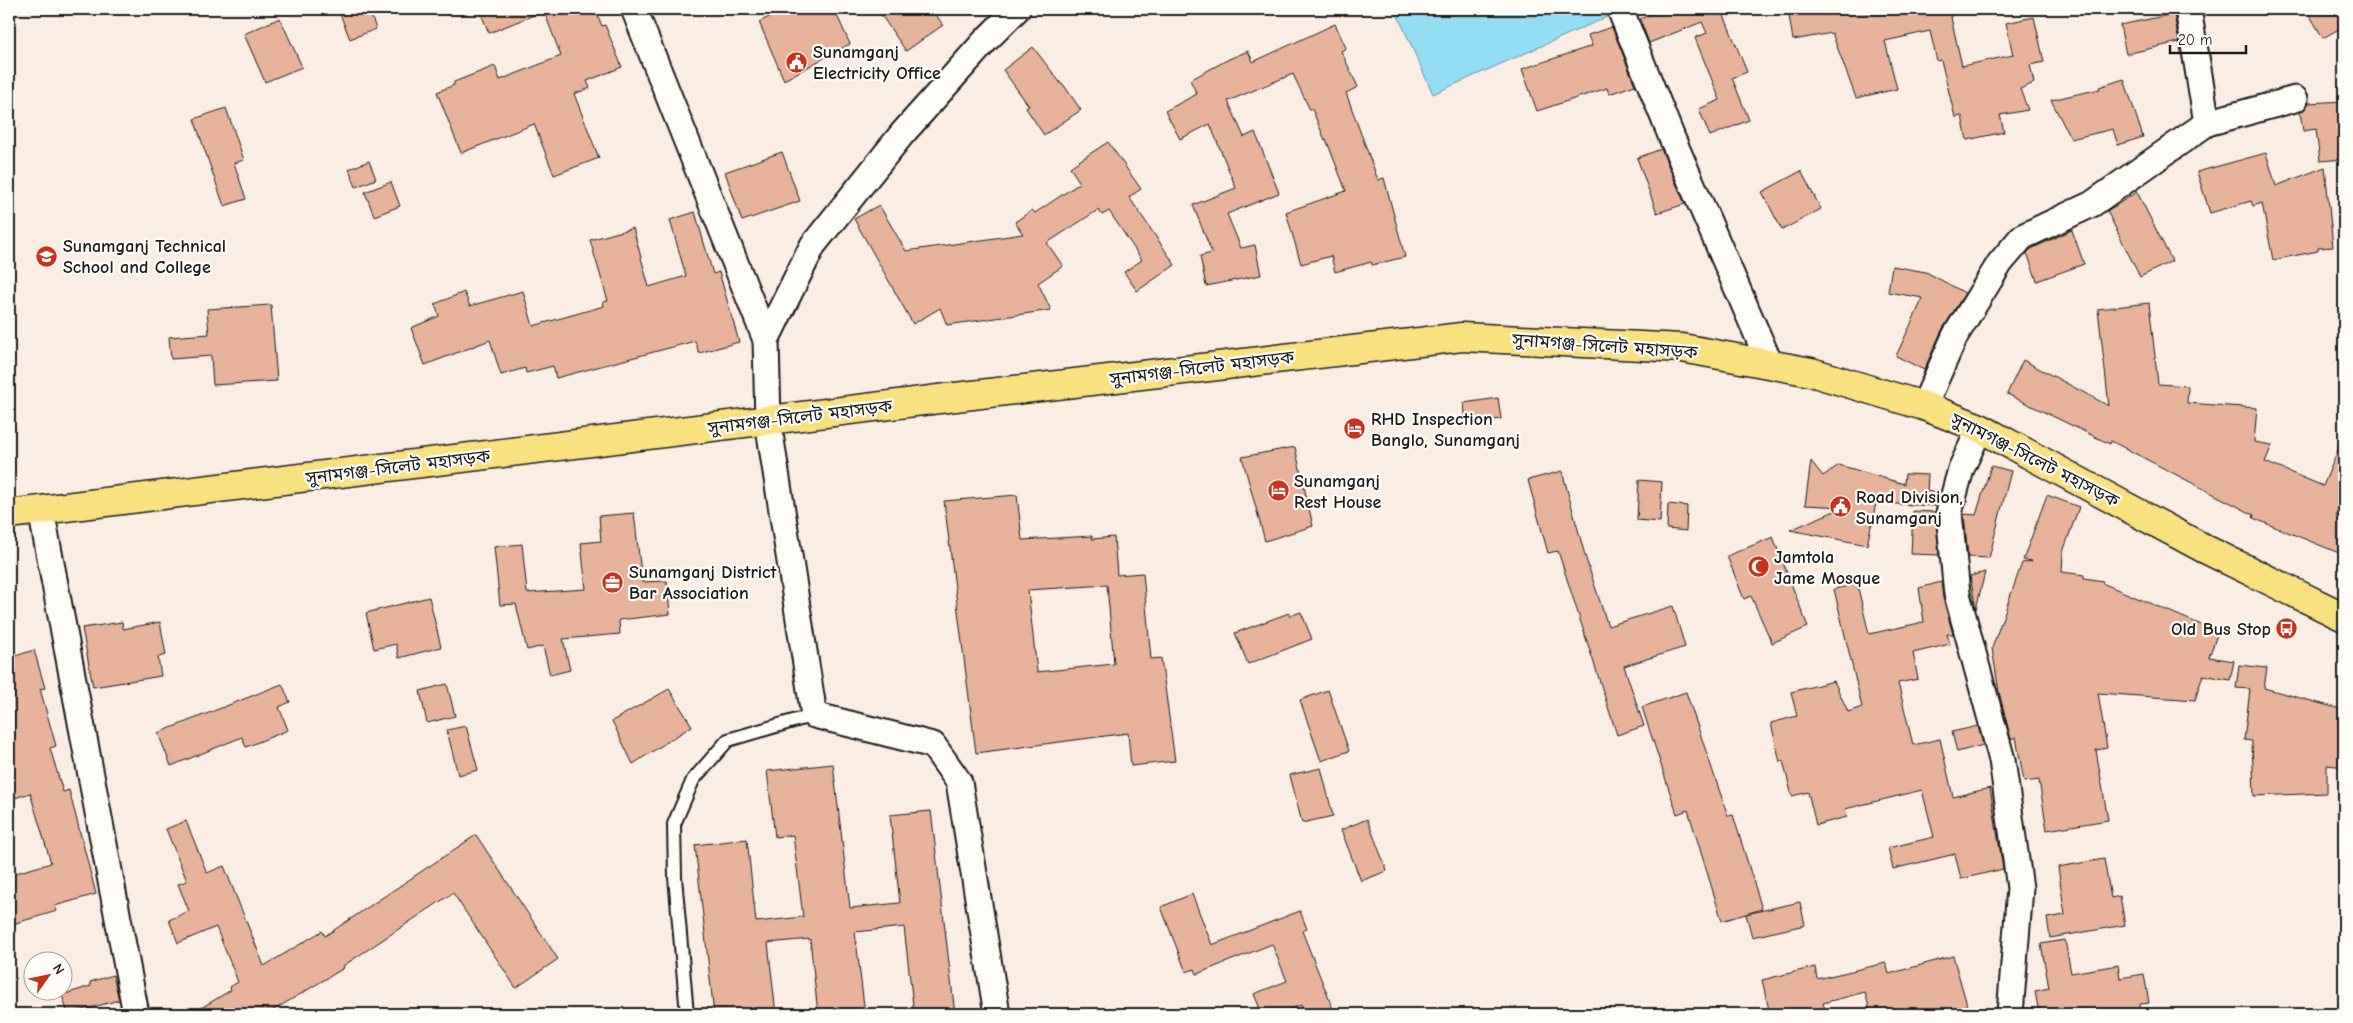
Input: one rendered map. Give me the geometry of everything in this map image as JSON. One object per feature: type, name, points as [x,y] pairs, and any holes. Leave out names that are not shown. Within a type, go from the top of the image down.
[{"type":"main road","name":"সুনামগঞ্জ-সিলেট মহাসড়ক","points":[[9,514],[768,422],[947,398],[1462,338],[1682,348],[1811,372],[1924,406],[1980,428],[2204,548],[2344,617]]},
{"type":"street","points":[[634,9],[766,340],[768,422],[814,715],[933,745],[959,782],[997,1014]]},
{"type":"street","points":[[766,340],[813,245],[902,134],[986,40],[1017,9]]},
{"type":"street","points":[[1620,9],[1672,138],[1770,364]]},
{"type":"street","points":[[2188,9],[2206,123]]},
{"type":"street","points":[[1924,406],[1955,336],[2000,263],[2022,237],[2092,204],[2206,123],[2295,98]]},
{"type":"street","points":[[1980,428],[1961,469],[1949,513],[1957,594],[2002,760],[2020,888],[2010,1014]]},
{"type":"street","points":[[40,510],[136,1014]]},
{"type":"lane","points":[[687,1014],[675,877],[674,824],[693,780],[728,740],[814,715]]},
{"type":"water","points":[[1395,9],[1603,9],[1607,17],[1433,94]]},
{"type":"building","points":[[338,9],[369,9],[376,29],[350,39]]},
{"type":"building","points":[[479,9],[595,9],[602,26],[605,25],[622,67],[587,81],[590,88],[574,94],[599,158],[554,175],[534,124],[461,153],[437,92],[454,85],[454,82],[495,66],[500,80],[561,56],[544,11],[489,33]]},
{"type":"building","name":"Sunamganj Electricity Office","points":[[785,9],[834,9],[850,44],[784,80],[759,22]]},
{"type":"building","points":[[877,9],[932,9],[943,25],[906,51]]},
{"type":"building","points":[[1664,9],[1732,9],[1723,13],[1747,72],[1732,78],[1749,120],[1710,136],[1699,109],[1720,100],[1695,38],[1707,33],[1702,22],[1649,43],[1640,19]]},
{"type":"building","points":[[1788,9],[1949,9],[1962,66],[2013,55],[2006,23],[2034,17],[2044,62],[2030,65],[2034,83],[2020,89],[2028,110],[2000,115],[2004,132],[1967,140],[1962,116],[1955,117],[1941,60],[1937,61],[1930,31],[1885,41],[1897,89],[1856,98],[1832,33],[1793,40]]},
{"type":"building","points":[[2306,9],[2344,9],[2344,26],[2323,38]]},
{"type":"building","points":[[2174,14],[2179,42],[2126,54],[2120,25]]},
{"type":"building","points":[[280,18],[302,67],[265,82],[244,34]]},
{"type":"building","points":[[1335,24],[1346,48],[1341,51],[1358,87],[1346,93],[1378,180],[1384,178],[1405,257],[1372,265],[1371,262],[1335,272],[1331,256],[1301,264],[1286,212],[1346,191],[1326,139],[1293,74],[1228,101],[1244,137],[1255,132],[1279,193],[1227,214],[1241,248],[1255,245],[1261,275],[1206,286],[1200,256],[1212,253],[1193,205],[1236,188],[1210,124],[1180,139],[1165,111],[1197,94],[1190,80],[1229,59],[1248,51],[1253,62]]},
{"type":"building","points":[[1612,27],[1635,85],[1609,94],[1607,88],[1537,111],[1522,69],[1592,46],[1588,35]]},
{"type":"building","points":[[1033,47],[1081,110],[1044,135],[1026,108],[1029,106],[1003,70]]},
{"type":"building","points":[[2124,79],[2143,137],[2118,145],[2113,129],[2071,139],[2051,100],[2100,89],[2099,87]]},
{"type":"building","points":[[2344,101],[2344,159],[2320,161],[2316,129],[2303,131],[2300,112],[2309,103]]},
{"type":"building","points":[[226,108],[244,160],[234,163],[246,199],[224,206],[194,119]]},
{"type":"building","points":[[1108,142],[1141,189],[1129,197],[1175,265],[1137,291],[1124,272],[1142,260],[1109,211],[1102,215],[1098,210],[1047,243],[1063,266],[1038,283],[1051,310],[947,325],[940,308],[913,324],[854,219],[879,205],[906,251],[1023,234],[1015,222],[1032,210],[1035,213],[1080,183],[1070,167]]},
{"type":"building","points":[[1661,149],[1685,204],[1657,213],[1637,158]]},
{"type":"building","points":[[782,152],[800,201],[742,221],[725,172]]},
{"type":"building","points":[[2266,153],[2276,186],[2325,167],[2333,247],[2318,248],[2318,251],[2273,260],[2262,203],[2253,206],[2251,201],[2210,213],[2197,172]]},
{"type":"building","points":[[369,161],[376,179],[356,187],[349,169]]},
{"type":"building","points":[[1801,171],[1821,209],[1782,230],[1762,192]]},
{"type":"building","points":[[391,182],[400,206],[374,216],[365,192]]},
{"type":"building","points":[[2137,192],[2172,261],[2140,277],[2107,211]]},
{"type":"building","points":[[695,212],[713,274],[719,272],[739,342],[699,353],[695,341],[556,378],[553,366],[526,373],[525,368],[501,375],[490,340],[425,365],[411,328],[439,316],[435,304],[464,292],[470,306],[523,291],[533,326],[604,306],[603,302],[608,301],[590,240],[633,228],[649,287],[686,276],[670,220]]},
{"type":"building","points":[[2072,230],[2084,264],[2037,281],[2027,253],[2031,249]]},
{"type":"building","points":[[1892,266],[1926,272],[1965,293],[1942,330],[1924,370],[1896,356],[1923,298],[1888,292]]},
{"type":"building","points":[[2149,303],[2158,384],[2188,386],[2187,403],[2257,408],[2254,442],[2272,445],[2265,462],[2323,486],[2344,436],[2344,495],[2336,516],[2344,519],[2344,555],[2253,518],[2254,515],[2111,441],[2110,444],[2007,394],[2023,360],[2109,406],[2098,309]]},
{"type":"building","points":[[271,305],[277,381],[213,385],[211,356],[171,359],[169,337],[209,334],[207,309]]},
{"type":"building","points":[[1498,398],[1501,419],[1466,424],[1464,403]]},
{"type":"building","name":"Sunamganj Rest House","points":[[1295,447],[1313,526],[1265,541],[1242,457]]},
{"type":"building","name":"Road Division, Sunamganj","points":[[1811,461],[1823,476],[1839,465],[1904,484],[1905,474],[1928,475],[1927,491],[1939,494],[1936,506],[1876,503],[1867,545],[1790,530],[1844,507],[1805,505]]},
{"type":"building","points":[[1991,466],[2011,471],[1989,558],[1968,557],[1964,514],[1976,515]]},
{"type":"building","points":[[1562,471],[1586,559],[1608,626],[1673,606],[1685,647],[1624,666],[1644,726],[1617,735],[1558,551],[1548,553],[1528,480]]},
{"type":"building","points":[[1639,480],[1662,482],[1660,522],[1637,520]]},
{"type":"building","points":[[1017,495],[1022,540],[1092,536],[1092,539],[1114,537],[1117,575],[1143,573],[1151,659],[1161,658],[1175,761],[1131,766],[1128,733],[976,753],[944,501]],"holes":[[[1107,585],[1114,664],[1037,672],[1028,590]]]},
{"type":"building","points":[[2047,495],[2079,507],[2063,552],[2062,572],[2084,575],[2084,578],[2103,581],[2102,583],[2218,632],[2209,657],[2234,661],[2230,680],[2203,675],[2195,700],[2098,693],[2107,748],[2096,750],[2108,820],[2047,830],[2039,780],[2024,782],[2016,737],[2011,739],[1999,692],[1992,648],[2022,563],[2032,561],[2023,560]]},
{"type":"building","points":[[1668,504],[1687,506],[1686,531],[1667,529]]},
{"type":"building","points":[[1913,511],[1935,512],[1939,555],[1911,554]]},
{"type":"building","points":[[634,513],[642,582],[667,581],[670,614],[619,620],[620,634],[563,639],[570,670],[550,675],[543,646],[527,650],[516,604],[500,605],[494,547],[522,544],[527,593],[586,589],[581,543],[601,541],[599,516]]},
{"type":"building","points":[[1773,537],[1808,627],[1772,643],[1751,596],[1744,599],[1727,556]]},
{"type":"building","points":[[1985,572],[1976,609],[1970,576]]},
{"type":"building","points":[[1941,582],[1943,598],[1953,634],[1947,634],[1950,644],[1913,653],[1918,679],[1898,683],[1913,745],[1940,739],[1953,797],[1990,788],[2003,869],[1961,879],[1955,854],[1893,869],[1888,848],[1934,837],[1922,790],[1845,809],[1847,817],[1816,825],[1808,792],[1792,796],[1783,761],[1780,762],[1771,723],[1797,716],[1791,692],[1834,681],[1848,712],[1862,707],[1834,589],[1857,584],[1869,634],[1924,622],[1919,588]]},
{"type":"building","points":[[429,597],[441,647],[399,658],[396,644],[374,649],[366,613]]},
{"type":"building","points":[[1301,612],[1312,639],[1248,664],[1235,633],[1289,613],[1290,616]]},
{"type":"building","points":[[122,622],[123,629],[160,622],[166,655],[158,657],[161,676],[93,687],[82,628]]},
{"type":"building","points":[[34,650],[45,688],[40,689],[56,746],[50,748],[63,792],[69,790],[96,894],[55,906],[57,911],[9,925],[9,875],[51,863],[30,793],[9,800],[9,658]]},
{"type":"building","points":[[2239,665],[2267,668],[2264,688],[2344,710],[2344,767],[2327,765],[2327,793],[2254,796],[2252,741],[2244,740],[2250,689],[2236,688]]},
{"type":"building","points":[[282,684],[290,702],[279,707],[288,730],[246,747],[242,737],[171,766],[158,733]]},
{"type":"building","points":[[447,684],[455,716],[427,723],[420,691]]},
{"type":"building","points":[[669,689],[692,726],[633,764],[612,721]]},
{"type":"building","points":[[1328,690],[1349,751],[1321,761],[1300,700]]},
{"type":"building","points":[[1686,692],[1728,816],[1733,815],[1762,909],[1722,921],[1688,810],[1677,814],[1642,707]]},
{"type":"building","points":[[466,726],[478,770],[458,775],[447,730]]},
{"type":"building","points":[[1978,726],[1983,745],[1957,752],[1952,732]]},
{"type":"building","points":[[833,764],[850,908],[900,903],[890,815],[931,811],[955,1014],[914,1014],[904,927],[855,932],[865,1014],[818,1014],[810,939],[768,943],[776,1014],[714,1014],[695,845],[747,839],[756,922],[803,917],[793,835],[775,837],[767,771]]},
{"type":"building","points":[[1321,768],[1333,816],[1302,823],[1290,775]]},
{"type":"building","points":[[1367,819],[1387,871],[1361,881],[1341,830]]},
{"type":"building","points":[[186,821],[207,873],[224,866],[264,966],[322,931],[325,936],[476,835],[558,959],[516,988],[453,893],[343,966],[344,968],[267,1014],[191,1014],[231,990],[230,987],[238,982],[216,927],[178,943],[169,920],[189,911],[178,884],[187,881],[166,829]]},
{"type":"building","points":[[2104,859],[2111,898],[2120,896],[2125,925],[2050,938],[2047,918],[2065,915],[2058,867]]},
{"type":"building","points":[[1192,894],[1212,945],[1300,911],[1307,929],[1302,931],[1335,1014],[1305,1014],[1301,1005],[1277,1014],[1262,1014],[1254,994],[1287,981],[1272,944],[1197,974],[1195,969],[1186,972],[1161,907]]},
{"type":"building","points":[[1800,902],[1805,925],[1752,937],[1746,914]]},
{"type":"building","points":[[2065,940],[2071,973],[2118,965],[2120,978],[2144,974],[2149,1003],[2140,1004],[2141,1014],[2039,1014],[2035,991],[2049,988],[2041,944]]},
{"type":"building","points":[[1953,956],[1968,1008],[1945,1014],[1871,1014],[1865,992],[1823,1003],[1826,1014],[1770,1014],[1762,980],[1815,967],[1817,979],[1886,963],[1889,974]]},
{"type":"building","points":[[113,975],[119,1000],[68,1014],[64,1000],[72,1000],[72,992],[91,986],[90,982]]},
{"type":"place","name":"Sunamganj Electricity Office","points":[[797,62]]},
{"type":"place","name":"Sunamganj Technical School and College","points":[[47,256]]},
{"type":"place","name":"RHD Inspection Banglo, Sunamganj","points":[[1355,429]]},
{"type":"place","name":"Sunamganj Rest House","points":[[1278,491]]},
{"type":"place","name":"Road Division, Sunamganj","points":[[1840,507]]},
{"type":"place","name":"Jamtola Jame Mosque","points":[[1758,567]]},
{"type":"place","name":"Sunamganj District Bar Association","points":[[613,582]]},
{"type":"place","name":"Old Bus Stop","points":[[2287,629]]}]
